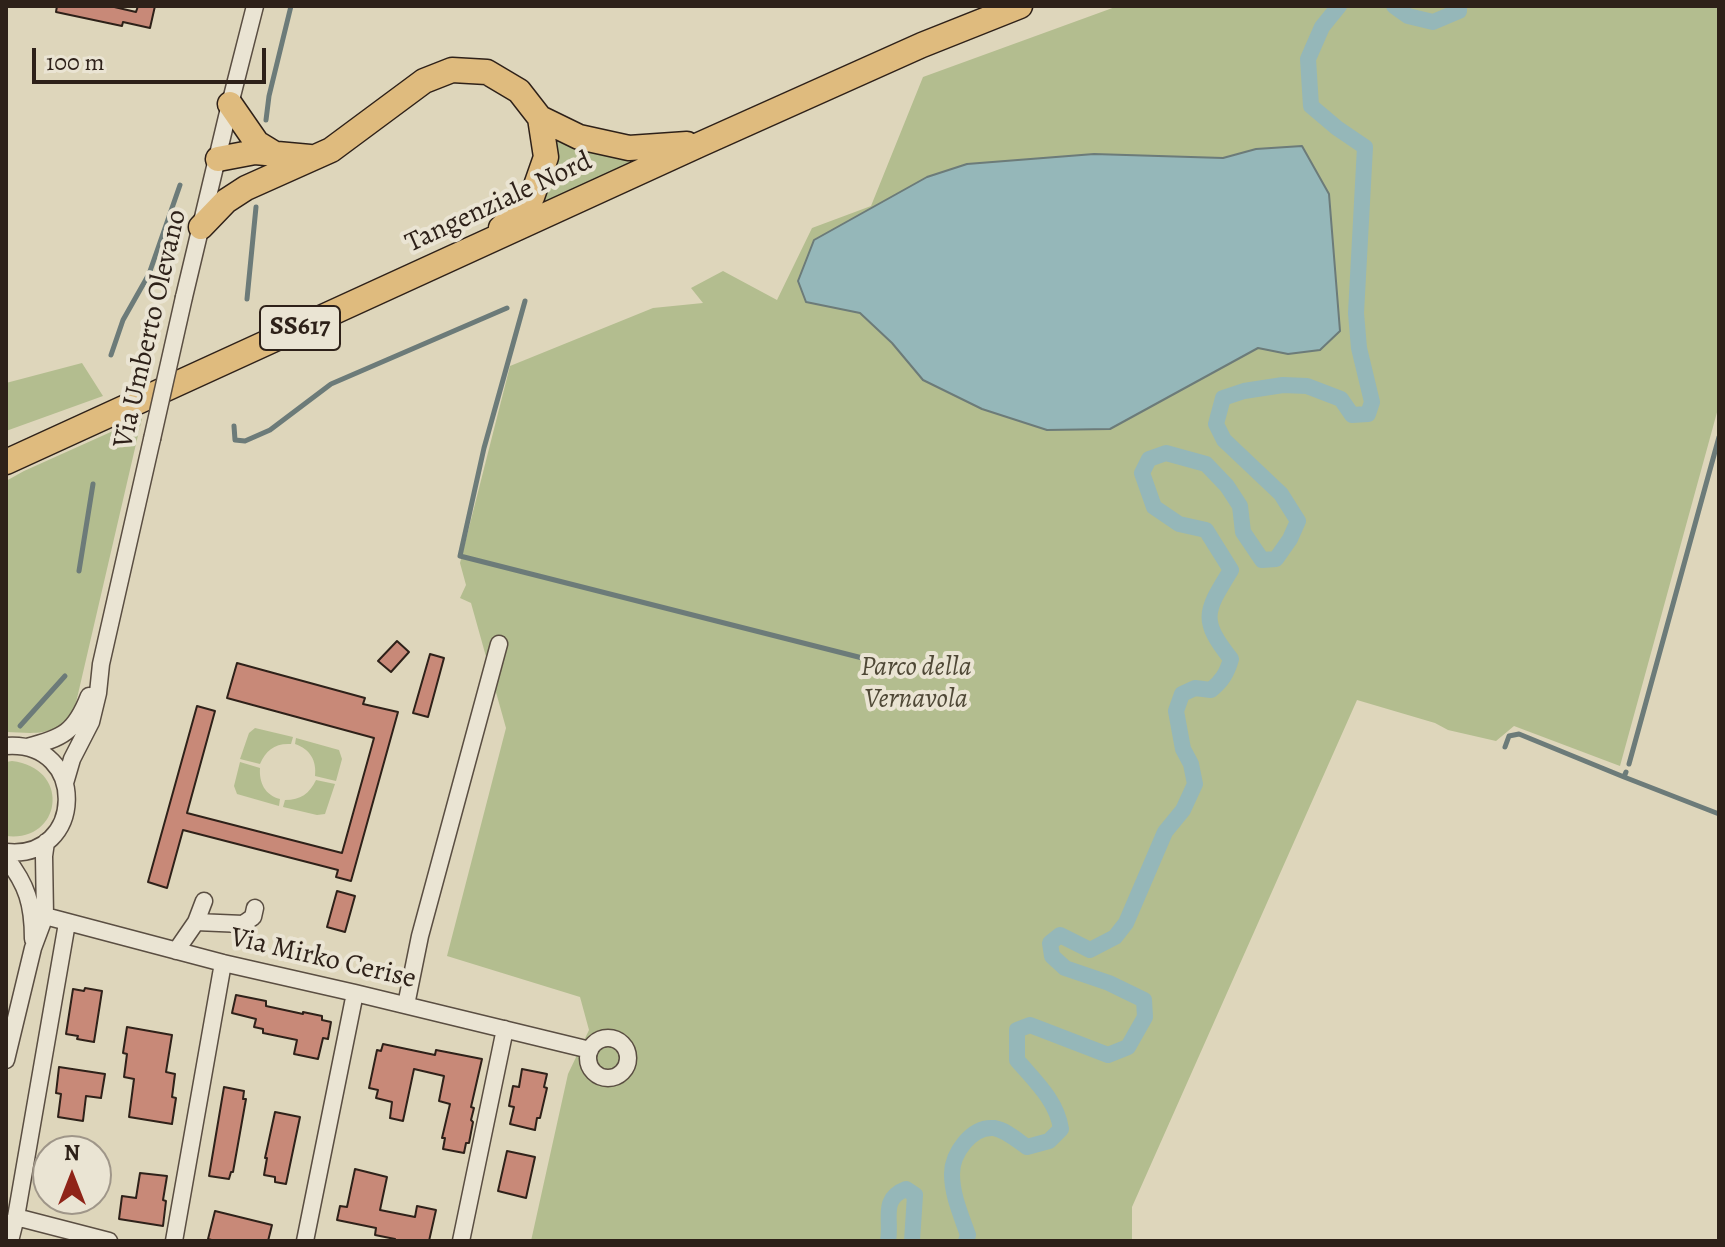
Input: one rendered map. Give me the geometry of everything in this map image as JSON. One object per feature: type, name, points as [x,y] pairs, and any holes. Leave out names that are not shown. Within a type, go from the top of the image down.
[{"type":"highway","name":"Tangenziale Nord","points":[[6,462],[910,50],[1020,6]]},
{"type":"highway","points":[[201,227],[226,201],[273,167],[331,150],[424,81],[452,70],[487,72],[519,91],[540,118],[579,137],[629,148],[701,144]]},
{"type":"highway","points":[[230,104],[273,167]]},
{"type":"highway","points":[[487,242],[532,197],[546,157],[540,118]]},
{"type":"highway","points":[[218,159],[255,152],[273,167]]},
{"type":"street","name":"Via Umberto Olevano","points":[[6,1060],[33,948],[45,916],[46,842],[61,826],[66,813],[68,799],[65,783],[72,759],[91,722],[101,664],[184,297],[255,6]]},
{"type":"street","points":[[406,1005],[420,936],[499,644]]},
{"type":"street","name":"Via Umberto Olevano","points":[[6,746],[27,747],[61,736],[71,728],[83,710],[101,664]]},
{"type":"street","points":[[27,747],[42,753],[54,763],[65,783]]},
{"type":"street","points":[[6,852],[34,849],[46,842]]},
{"type":"street","name":"Via Umberto Olevano","points":[[6,858],[21,878],[31,907],[33,948]]},
{"type":"street","points":[[176,951],[196,922],[204,901]]},
{"type":"street","points":[[196,922],[243,924],[253,917],[255,908]]},
{"type":"street","name":"Via Mirko Cerise","points":[[45,916],[223,963],[590,1050]]},
{"type":"street","points":[[10,1241],[67,923]]},
{"type":"street","points":[[174,1241],[223,963]]},
{"type":"street","points":[[305,1241],[355,993]]},
{"type":"street","points":[[461,1241],[505,1029]]},
{"type":"street","points":[[16,1217],[109,1241]]},
{"type":"green space","name":"Parco della Vernavola","points":[[1118,6],[1719,6],[1719,405],[1620,766],[1514,726],[1496,741],[1448,730],[1435,723],[1357,700],[1132,1207],[1132,1241],[531,1241],[568,1074],[589,1030],[580,997],[447,956],[506,728],[471,603],[460,598],[466,585],[460,563],[510,366],[653,308],[703,303],[691,288],[723,271],[777,300],[812,228],[871,206],[923,77]]},
{"type":"green space","points":[[547,128],[634,157],[635,160],[539,203]]},
{"type":"green space","points":[[82,363],[103,396],[6,431],[6,383]]},
{"type":"green space","points":[[142,418],[75,707],[61,724],[45,732],[6,732],[6,481]]},
{"type":"green space","points":[[255,728],[293,737],[291,744],[272,748],[260,764],[240,759],[249,733]]},
{"type":"green space","points":[[296,738],[339,750],[342,759],[336,781],[315,776],[311,756],[295,744]]},
{"type":"green space","points":[[6,762],[31,767],[44,777],[51,790],[52,804],[48,817],[39,828],[25,835],[6,836]]},
{"type":"green space","points":[[240,762],[260,768],[264,788],[280,799],[279,806],[237,794],[234,786]]},
{"type":"green space","points":[[316,780],[335,784],[325,814],[283,807],[285,800],[300,797]]},
{"type":"water","points":[[1302,146],[1329,194],[1340,331],[1320,350],[1288,354],[1258,348],[1110,429],[1047,430],[982,409],[923,380],[892,343],[860,313],[806,302],[798,281],[814,240],[927,177],[967,164],[1094,154],[1223,158],[1256,149]]},
{"type":"building","points":[[57,6],[110,6],[136,12],[138,6],[155,6],[150,28],[123,22],[122,26],[56,12]]},
{"type":"building","points":[[397,641],[409,652],[391,672],[378,661]]},
{"type":"building","points":[[430,654],[444,658],[428,717],[413,713]]},
{"type":"building","points":[[237,663],[365,698],[363,704],[398,712],[351,881],[336,877],[338,870],[183,830],[167,888],[148,882],[197,706],[215,711],[187,813],[342,853],[374,738],[227,698]]},
{"type":"building","points":[[337,891],[355,896],[345,932],[327,927]]},
{"type":"building","points":[[85,988],[102,991],[94,1042],[66,1034],[73,989],[84,991]]},
{"type":"building","points":[[236,995],[266,1001],[266,1006],[322,1016],[322,1020],[331,1022],[328,1039],[323,1038],[318,1059],[294,1054],[297,1040],[263,1033],[263,1029],[254,1027],[256,1019],[232,1013]]},
{"type":"building","points":[[127,1027],[172,1035],[166,1072],[175,1074],[172,1097],[176,1098],[172,1124],[129,1117],[134,1079],[124,1077],[127,1054],[123,1053]]},
{"type":"building","points":[[383,1044],[435,1055],[436,1050],[482,1059],[471,1107],[474,1108],[469,1143],[466,1143],[464,1153],[443,1149],[445,1138],[442,1138],[450,1104],[439,1101],[444,1076],[414,1069],[403,1121],[390,1118],[392,1102],[376,1098],[378,1090],[369,1088],[377,1050],[381,1051]]},
{"type":"building","points":[[59,1067],[105,1074],[101,1098],[86,1096],[83,1121],[58,1117],[61,1094],[56,1093]]},
{"type":"building","points":[[522,1069],[547,1074],[544,1087],[547,1088],[535,1130],[510,1124],[514,1107],[509,1106],[513,1086],[519,1087]]},
{"type":"building","points":[[224,1087],[244,1091],[243,1099],[246,1099],[233,1172],[229,1179],[209,1176]]},
{"type":"building","points":[[275,1112],[300,1117],[286,1184],[264,1175]]},
{"type":"building","points":[[507,1151],[535,1157],[526,1198],[498,1191]]},
{"type":"building","points":[[355,1169],[387,1177],[380,1210],[415,1217],[417,1206],[436,1210],[429,1241],[394,1241],[375,1235],[376,1228],[337,1220],[340,1206],[347,1207]]},
{"type":"building","points":[[140,1173],[167,1176],[163,1226],[119,1219],[122,1196],[136,1198]]},
{"type":"building","points":[[215,1211],[272,1225],[268,1241],[208,1239]]},
{"type":"waterway","points":[[266,120],[291,6]]},
{"type":"waterway","points":[[966,1241],[968,1235],[952,1182],[955,1158],[964,1143],[978,1132],[994,1128],[1027,1147],[1049,1141],[1061,1129],[1050,1100],[1017,1060],[1017,1030],[1030,1025],[1108,1055],[1128,1047],[1145,1017],[1144,1000],[1109,983],[1065,968],[1052,956],[1050,943],[1060,935],[1090,950],[1115,937],[1126,923],[1165,832],[1183,810],[1195,784],[1191,764],[1183,749],[1176,711],[1182,694],[1195,688],[1211,690],[1224,676],[1231,659],[1210,624],[1212,606],[1231,570],[1206,530],[1179,524],[1154,507],[1142,473],[1149,459],[1166,453],[1206,464],[1227,486],[1240,506],[1243,532],[1262,560],[1276,559],[1298,521],[1281,494],[1224,440],[1216,424],[1223,398],[1283,385],[1307,386],[1341,399],[1352,415],[1368,414],[1372,402],[1359,348],[1356,313],[1365,147],[1311,106],[1308,59],[1322,27],[1339,6]]},
{"type":"waterway","points":[[1394,6],[1408,16],[1433,22],[1459,11],[1459,6]]},
{"type":"waterway","points":[[111,355],[123,320],[149,274],[180,185]]},
{"type":"waterway","points":[[247,299],[256,207]]},
{"type":"waterway","points":[[525,301],[484,448],[460,556],[886,664]]},
{"type":"waterway","points":[[234,426],[235,440],[245,441],[270,430],[331,384],[507,308]]},
{"type":"waterway","points":[[1629,764],[1719,437]]},
{"type":"waterway","points":[[79,571],[93,484]]},
{"type":"waterway","points":[[20,726],[65,676]]},
{"type":"waterway","points":[[1505,747],[1509,736],[1519,734],[1624,777],[1626,772]]},
{"type":"waterway","points":[[1624,777],[1719,814]]},
{"type":"waterway","points":[[888,1241],[890,1204],[898,1193],[906,1189],[915,1195],[912,1241]]}]
